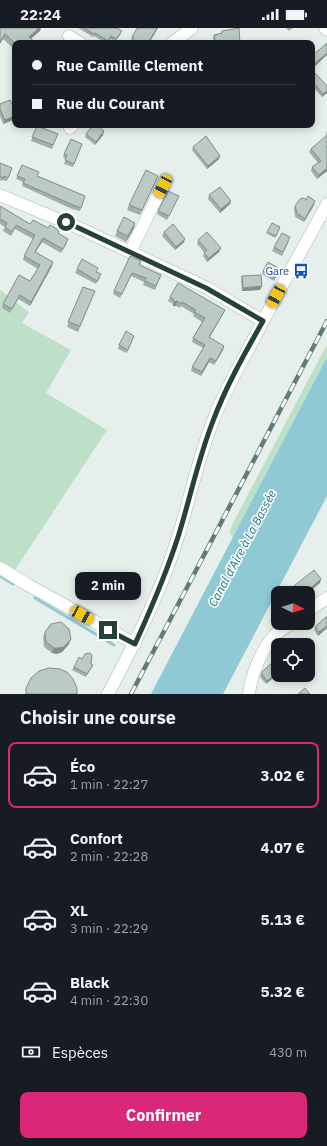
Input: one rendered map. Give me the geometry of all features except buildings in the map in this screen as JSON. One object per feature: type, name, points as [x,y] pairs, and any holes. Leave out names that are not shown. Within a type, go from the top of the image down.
[{"type":"street","points":[[176,40],[192,28]]},
{"type":"street","points":[[69,36],[75,40]]},
{"type":"street","points":[[130,252],[163,186]]},
{"type":"street","points":[[0,195],[79,228],[206,288],[263,321]]},
{"type":"street","points":[[108,694],[135,644],[165,573],[178,537],[202,451],[224,395],[327,204]]},
{"type":"street","points":[[0,568],[135,644]]},
{"type":"street","points":[[315,606],[327,598]]},
{"type":"street","points":[[249,694],[252,676],[267,645],[275,635],[282,630]]},
{"type":"green space","points":[[0,290],[29,312],[22,323],[71,350],[46,393],[107,430],[15,570],[0,561]]},
{"type":"green space","points":[[327,344],[327,357],[233,538],[229,532],[234,521]]},
{"type":"water","name":"Canal d'Aire à La Bassée","points":[[327,357],[327,496],[280,586],[271,586],[271,603],[223,694],[151,694]]},
{"type":"waterway","points":[[0,576],[13,584]]},
{"type":"waterway","points":[[35,598],[114,645]]},
{"type":"railway","points":[[131,694],[327,321]]},
{"type":"place","name":"Gare","points":[[301,271]]},
{"type":"route","points":[[66,222],[206,288],[263,321],[224,395],[213,420],[202,451],[178,537],[165,573],[135,644],[108,630]]}]
